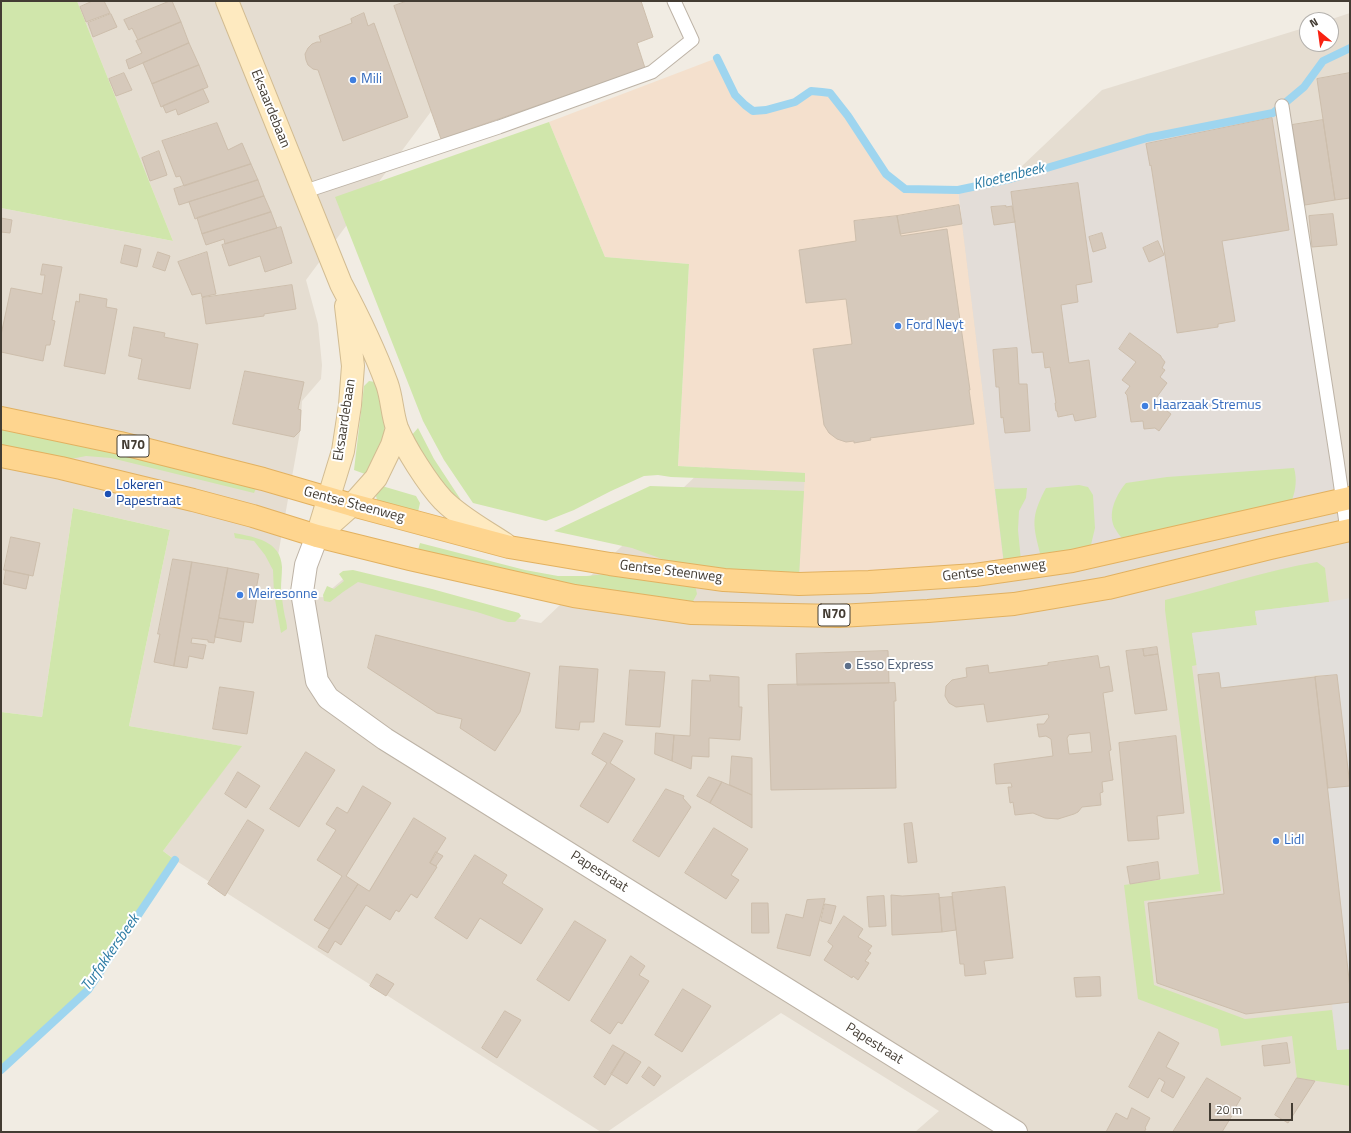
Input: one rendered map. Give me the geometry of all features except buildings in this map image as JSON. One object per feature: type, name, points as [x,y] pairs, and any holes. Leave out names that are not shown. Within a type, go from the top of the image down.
[{"type":"main road","name":"Eksaardebaan","points":[[227,1],[341,284],[358,316],[387,385],[397,428],[420,469],[442,499],[468,520],[509,546]]},
{"type":"main road","name":"Eksaardebaan","points":[[317,536],[343,451],[350,405],[353,366],[347,312],[341,284]]},
{"type":"main road","name":"Gentse Steenweg","points":[[1,418],[120,443],[509,546],[610,564],[724,580],[799,584],[869,582],[975,575],[1072,561],[1346,499]]},
{"type":"main road","points":[[317,536],[352,505],[376,478],[392,445],[397,428]]},
{"type":"main road","name":"N70","points":[[1,456],[61,468],[193,500],[253,516],[317,536],[410,559],[574,596],[692,613],[839,616],[1014,604],[1101,589],[1349,530]]},
{"type":"street","name":"Papestraat","points":[[317,536],[306,565],[302,592],[317,680],[328,698],[385,739],[1016,1132]]},
{"type":"lane","points":[[303,192],[499,127],[652,72],[692,40],[674,1]]},
{"type":"lane","points":[[1282,106],[1336,452],[1346,499],[1349,530]]},
{"type":"shaded area","points":[[77,1],[513,1],[306,280],[318,324],[322,365],[321,379],[302,401],[300,432],[275,572],[277,598],[329,597],[328,592],[348,575],[467,608],[541,623],[1102,90],[1299,29],[1299,52],[1339,52],[1339,17],[1350,13],[1350,1132],[915,1132],[939,1111],[781,1013],[607,1132],[601,1132],[163,851],[241,746],[129,726],[170,530],[73,508],[42,717],[1,712],[1,208],[173,241]]},
{"type":"shaded area","points":[[717,58],[735,95],[753,111],[766,110],[795,102],[811,91],[830,93],[848,116],[886,174],[905,189],[958,190],[1004,564],[799,576],[805,473],[678,466],[689,264],[605,257],[549,122]]},
{"type":"shaded area","points":[[1273,113],[1337,489],[1090,549],[1004,564],[958,190],[1010,179],[1147,138]]},
{"type":"shaded area","points":[[1350,598],[1350,782],[1337,675],[1316,675],[1221,688],[1219,673],[1198,675],[1192,633],[1257,625],[1255,611]]},
{"type":"shaded area","points":[[1350,786],[1350,988],[1328,788]]},
{"type":"shaded area","points":[[1350,1002],[1350,1049],[1337,1050],[1332,1004]]},
{"type":"green space","points":[[1,1],[77,1],[173,241],[1,208]]},
{"type":"green space","points":[[549,122],[605,257],[689,264],[678,466],[805,473],[805,482],[671,477],[658,475],[644,476],[574,510],[546,521],[473,503],[444,460],[423,421],[335,197]]},
{"type":"green space","points":[[369,381],[375,382],[379,389],[385,426],[384,434],[376,458],[365,474],[354,470],[364,386]]},
{"type":"green space","points":[[1,426],[257,486],[254,493],[111,458],[86,456],[71,459],[1,448]]},
{"type":"green space","points":[[418,428],[434,459],[461,500],[445,488],[411,436]]},
{"type":"green space","points":[[1294,468],[1296,484],[1292,500],[1124,540],[1113,524],[1112,512],[1114,505],[1119,493],[1126,483],[1167,477]]},
{"type":"green space","points":[[1079,485],[1088,487],[1093,495],[1095,528],[1090,549],[1041,557],[1034,522],[1037,507],[1046,488]]},
{"type":"green space","points":[[382,486],[416,496],[420,503],[418,512],[377,500],[376,496]]},
{"type":"green space","points":[[650,486],[804,491],[799,576],[699,568],[673,563],[632,548],[554,531]]},
{"type":"green space","points":[[1027,488],[1026,498],[1019,511],[1018,530],[1021,561],[1004,564],[995,489]]},
{"type":"green space","points":[[73,508],[170,530],[129,726],[242,746],[163,851],[175,860],[88,990],[1,1070],[1,712],[42,717]]},
{"type":"green space","points":[[234,533],[250,536],[266,542],[277,551],[281,558],[281,589],[287,629],[281,633],[274,594],[273,570],[265,555],[254,541],[235,538]]},
{"type":"green space","points":[[420,543],[525,570],[558,576],[587,576],[606,574],[694,586],[697,594],[692,603],[578,588],[418,550]]},
{"type":"green space","points":[[1317,562],[1325,568],[1329,602],[1255,611],[1257,625],[1192,633],[1197,665],[1192,666],[1221,891],[1144,901],[1154,985],[1245,1019],[1332,1010],[1337,1050],[1350,1049],[1350,1086],[1297,1078],[1292,1036],[1221,1046],[1218,1029],[1138,999],[1124,885],[1199,874],[1165,610],[1165,600],[1260,574]]},
{"type":"green space","points":[[353,570],[432,589],[519,613],[521,616],[515,622],[508,622],[477,612],[358,582],[330,602],[324,601],[323,595],[327,586],[334,589],[344,581],[339,574],[343,571]]},
{"type":"waterway","name":"Kloetenbeek","points":[[717,58],[735,95],[753,111],[766,110],[795,102],[811,91],[830,93],[848,116],[886,174],[905,189],[958,190],[1010,179],[1147,138],[1273,113],[1304,87],[1323,61],[1350,48]]},
{"type":"waterway","name":"Turfakkersbeek","points":[[1,1070],[88,990],[175,860]]},
{"type":"place","name":"Mili","points":[[353,80]]},
{"type":"place","name":"Ford Neyt","points":[[898,326]]},
{"type":"place","name":"Haarzaak Stremus","points":[[1145,406]]},
{"type":"place","name":"Lokeren Papestraat","points":[[108,494]]},
{"type":"place","name":"Meiresonne","points":[[240,595]]},
{"type":"place","name":"Esso Express","points":[[848,666]]},
{"type":"place","name":"Lidl","points":[[1276,841]]}]
